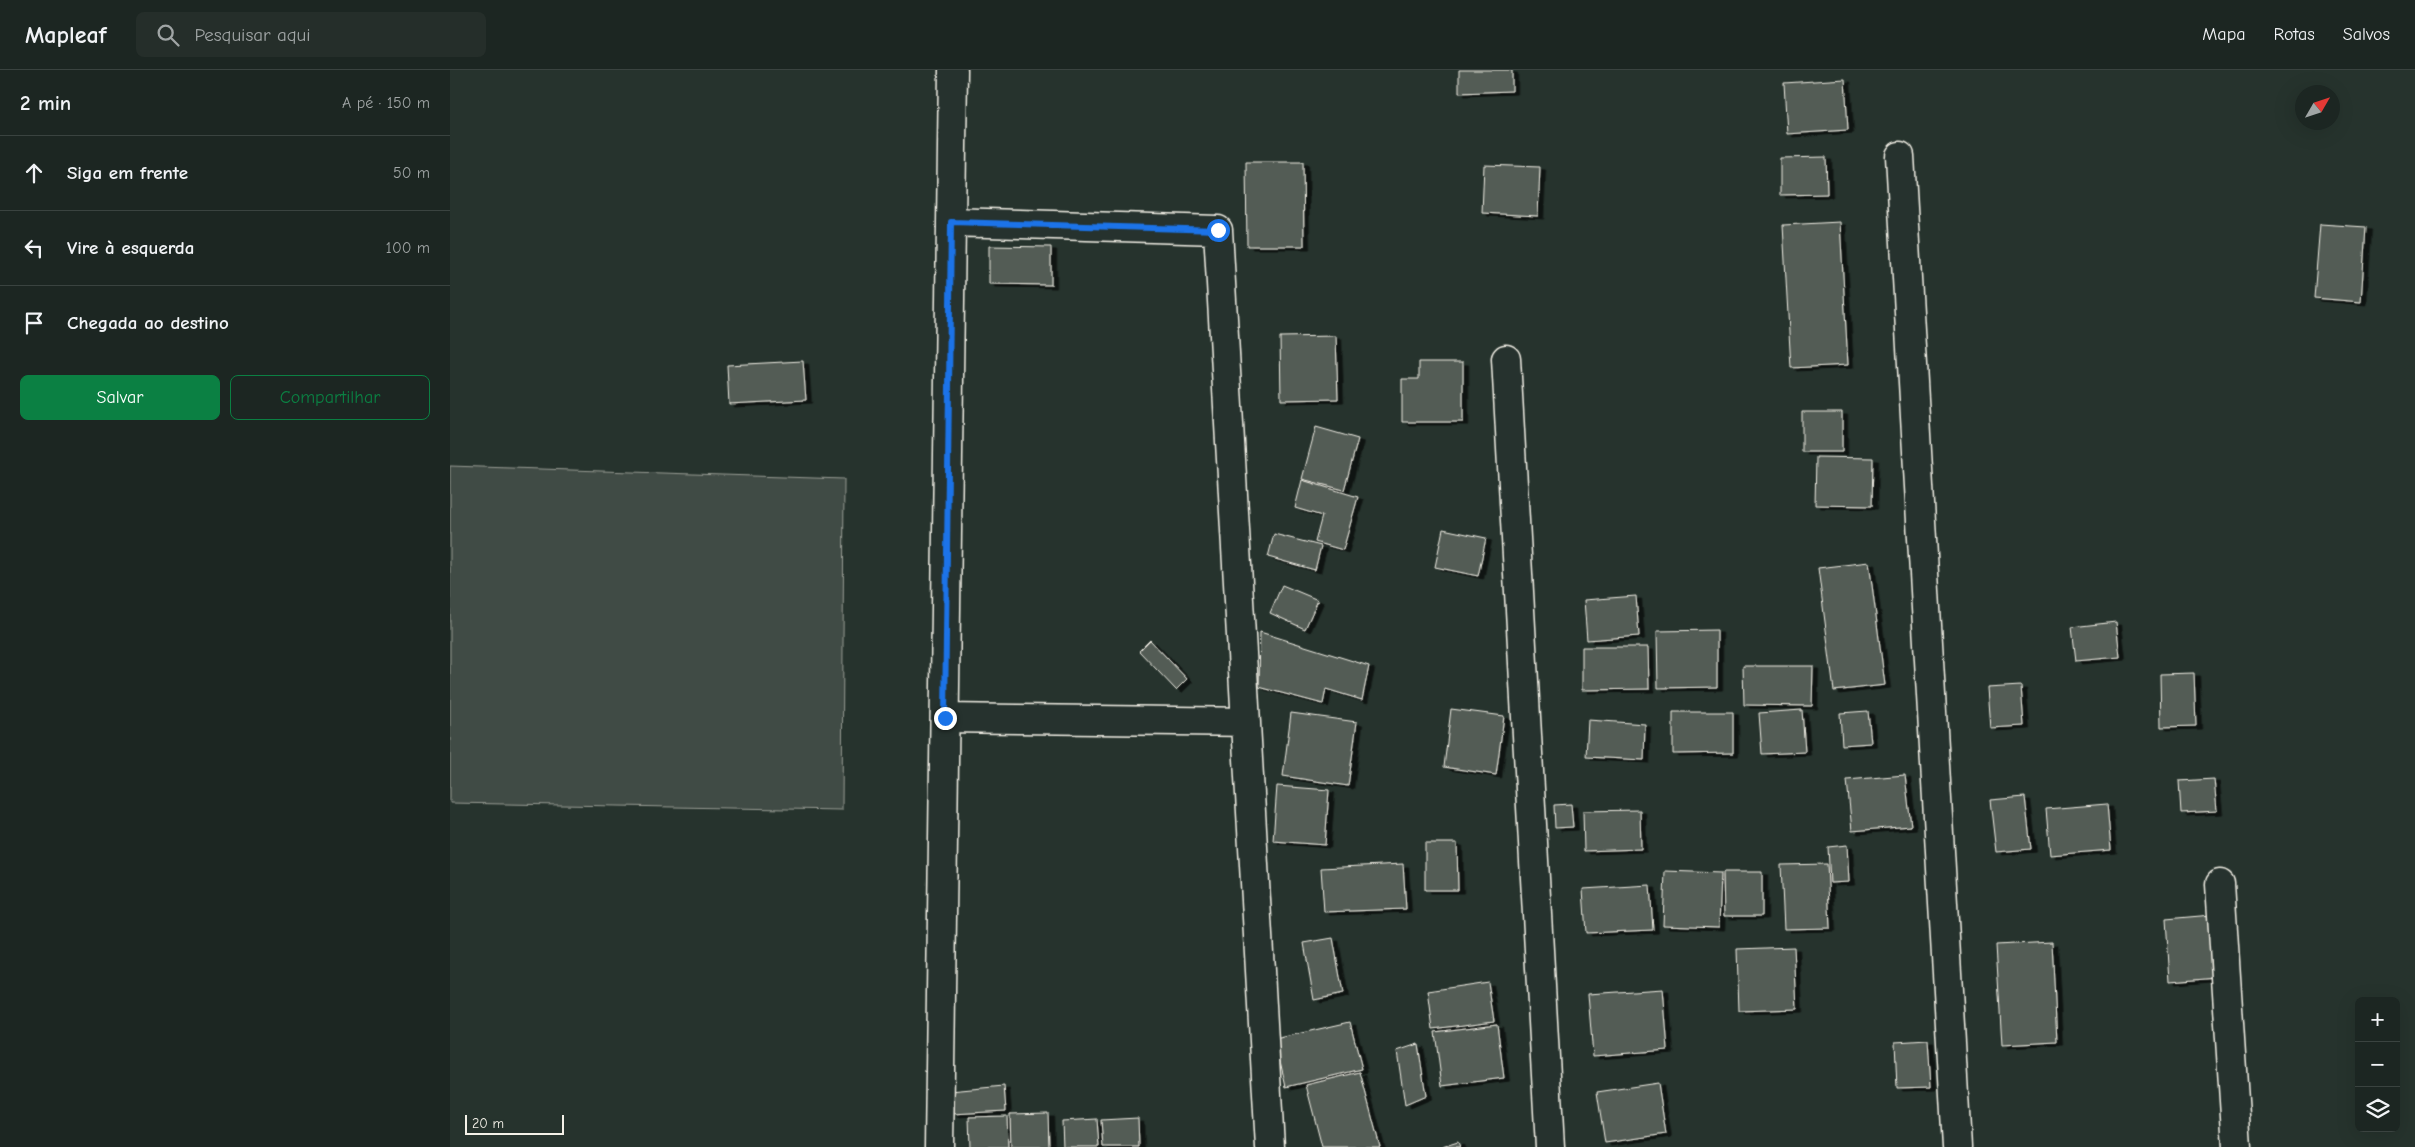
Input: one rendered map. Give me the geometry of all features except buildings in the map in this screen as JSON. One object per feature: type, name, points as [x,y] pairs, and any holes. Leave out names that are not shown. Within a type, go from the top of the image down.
[{"type":"street","points":[[939,1147],[952,70]]},
{"type":"street","points":[[1900,156],[1957,1147]]},
{"type":"street","points":[[951,222],[1218,230],[1270,1147]]},
{"type":"street","points":[[1506,359],[1550,1147]]},
{"type":"street","points":[[945,718],[1246,722]]},
{"type":"street","points":[[2220,884],[2237,1147]]},
{"type":"shaded area","points":[[450,466],[844,479],[842,810],[450,803]]},
{"type":"route","points":[[945,718],[951,222],[1218,230]]}]
